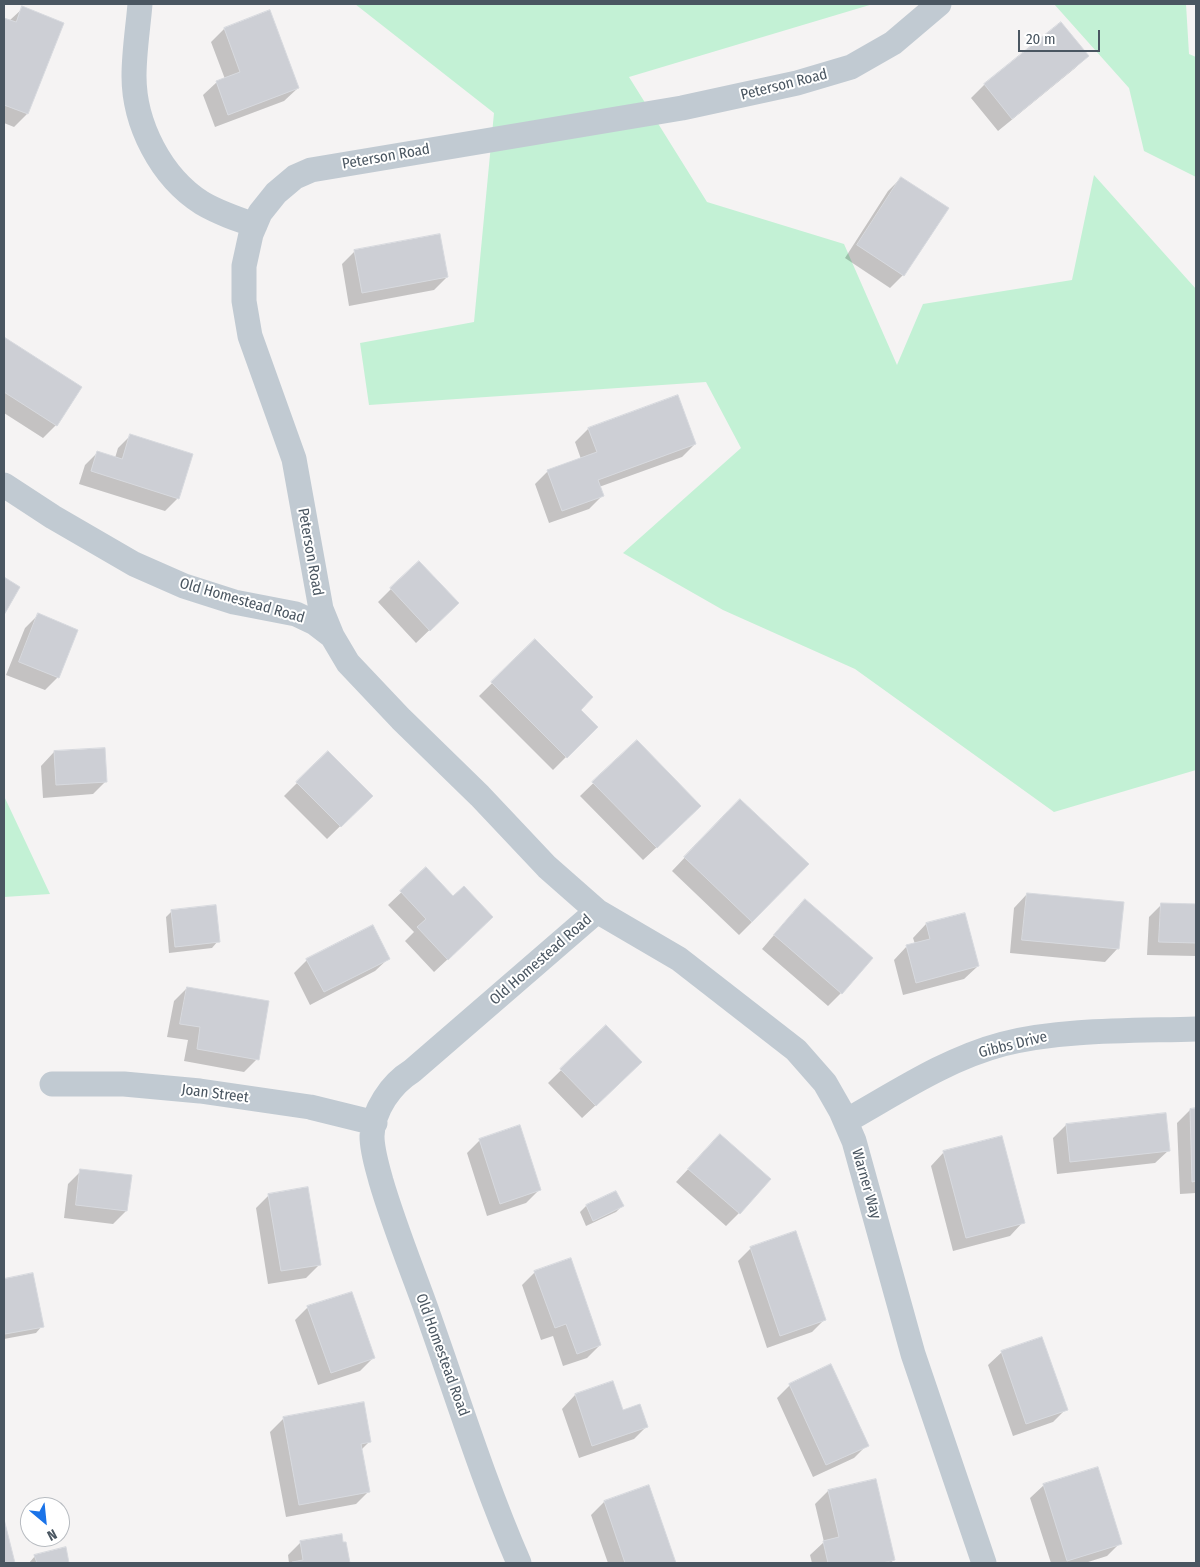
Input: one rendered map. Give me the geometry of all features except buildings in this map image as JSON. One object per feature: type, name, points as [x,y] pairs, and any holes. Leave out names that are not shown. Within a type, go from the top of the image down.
[{"type":"street","points":[[140,4],[134,76],[137,105],[160,161],[179,184],[201,202],[226,215],[255,225]]},
{"type":"street","name":"Peterson Road","points":[[332,636],[321,609],[294,459],[250,336],[244,301],[244,266],[251,234],[260,213],[276,192],[296,177],[310,170],[682,108],[797,83],[850,67],[859,62],[893,43],[939,4]]},
{"type":"street","name":"Old Homestead Road","points":[[4,485],[53,518],[134,564],[184,586],[234,602],[296,614],[315,622],[332,636],[348,663],[401,719],[480,796],[548,867],[597,911],[405,1075],[388,1092],[377,1114],[372,1135],[374,1155],[387,1202],[502,1523],[519,1563]]},
{"type":"street","name":"Warner Way","points":[[597,911],[679,959],[796,1050],[824,1083],[842,1111],[854,1141],[913,1354],[984,1563]]},
{"type":"street","name":"Gibbs Drive","points":[[846,1121],[954,1061],[1002,1044],[1053,1035],[1196,1028]]},
{"type":"street","name":"Joan Street","points":[[52,1084],[124,1084],[200,1091],[310,1107],[375,1123]]},
{"type":"green space","points":[[355,4],[873,4],[629,77],[707,202],[844,244],[897,365],[923,304],[1072,280],[1094,175],[1196,289],[1196,770],[1054,812],[855,669],[723,610],[623,553],[741,448],[706,382],[369,405],[360,343],[474,322],[494,113]]},
{"type":"green space","points":[[1054,4],[1186,4],[1189,54],[1196,57],[1196,177],[1144,151],[1129,88]]},
{"type":"green space","points":[[4,796],[50,894],[4,897]]}]
